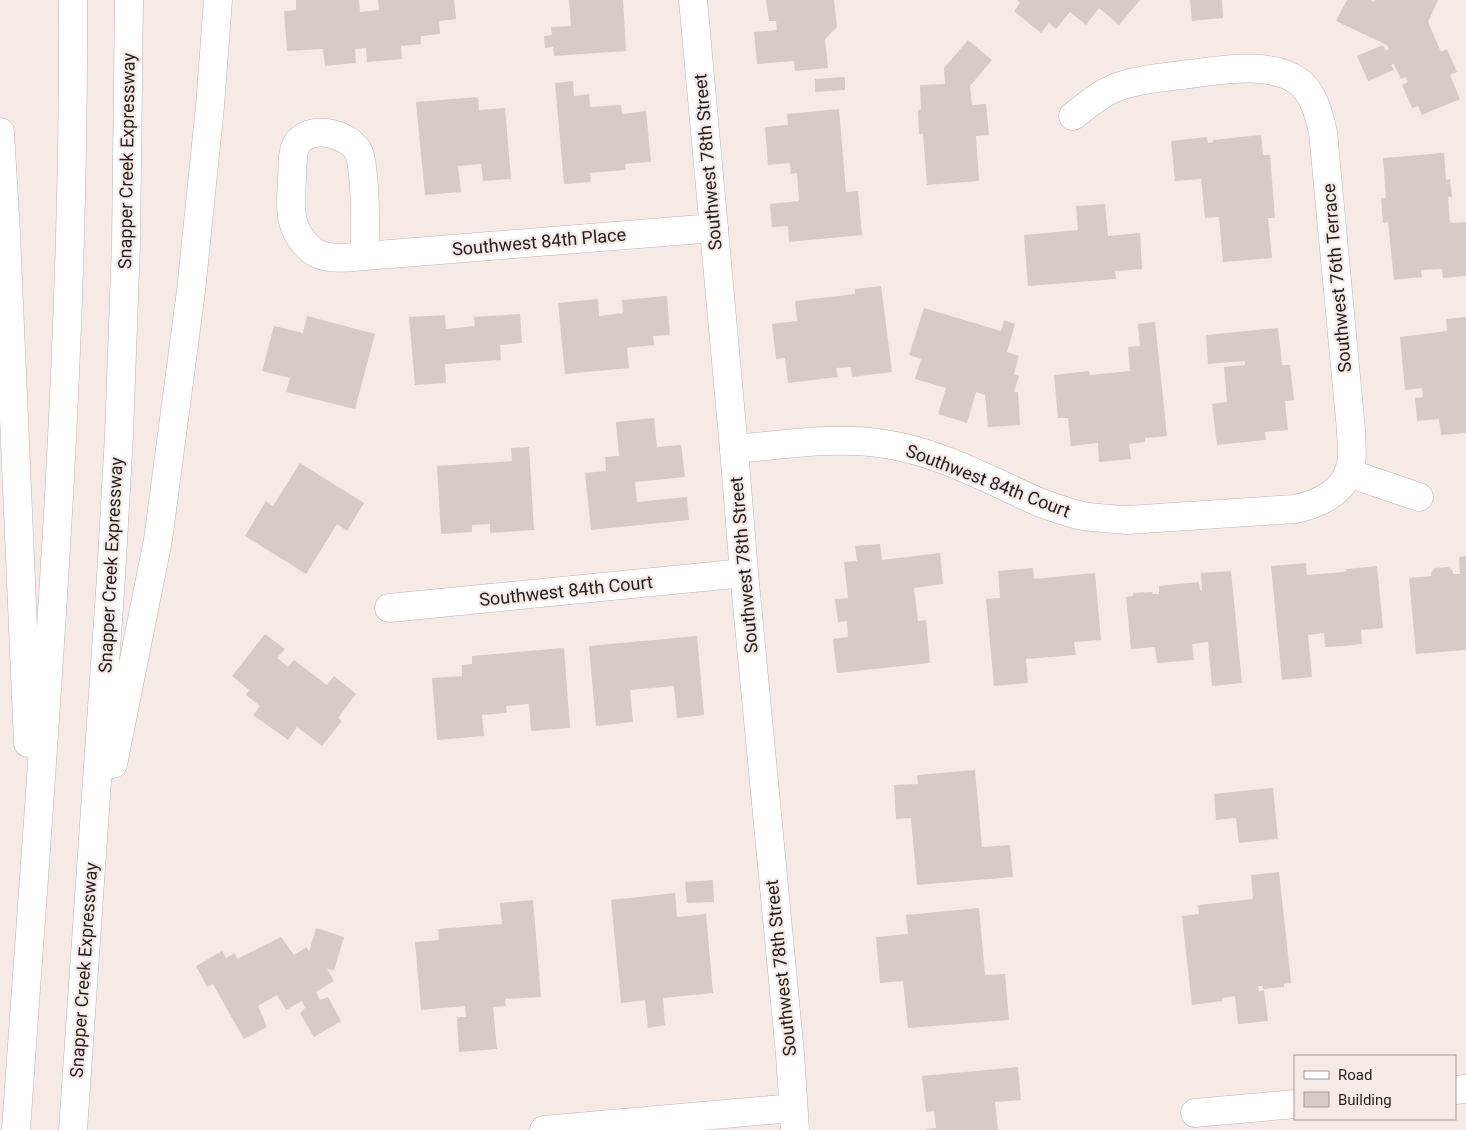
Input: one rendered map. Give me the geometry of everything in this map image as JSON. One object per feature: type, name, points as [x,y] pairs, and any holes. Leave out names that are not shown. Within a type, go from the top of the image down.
[{"type":"main road","points":[[16,1130],[53,592],[64,391],[70,215],[73,0]]},
{"type":"main road","name":"Snapper Creek Expressway","points":[[73,1130],[119,435],[126,244],[130,0]]},
{"type":"main road","points":[[91,871],[158,540],[192,281],[210,106],[218,0]]},
{"type":"main road","name":"Southwest 78th Street","points":[[693,0],[794,1119]]},
{"type":"main road","name":"Southwest 76th Terrace","points":[[1073,116],[1108,90],[1169,76],[1220,70],[1250,69],[1280,72],[1299,82],[1304,87],[1320,120],[1324,144],[1351,430],[1351,464],[1348,473]]},
{"type":"main road","points":[[0,132],[33,882]]},
{"type":"main road","name":"Southwest 84th Place","points":[[365,256],[714,228]]},
{"type":"main road","name":"Southwest 84th Court","points":[[734,448],[835,441],[902,447],[945,460],[1041,503],[1090,517],[1127,520],[1306,507],[1317,503],[1337,490],[1348,473]]},
{"type":"main road","points":[[1348,473],[1419,497]]},
{"type":"main road","name":"Southwest 84th Court","points":[[389,608],[744,573]]},
{"type":"main road","points":[[1195,1113],[1294,1104]]},
{"type":"main road","points":[[544,1130],[794,1119]]},
{"type":"building","points":[[296,0],[359,0],[360,12],[379,10],[378,0],[454,0],[456,19],[439,21],[440,34],[421,36],[421,44],[401,46],[402,59],[367,62],[366,48],[355,49],[356,63],[325,66],[323,49],[287,51],[284,11],[296,10]]},
{"type":"building","points":[[569,0],[623,0],[626,51],[554,56],[553,47],[545,48],[544,36],[552,35],[551,27],[571,26]]},
{"type":"building","points":[[766,0],[834,0],[837,27],[825,39],[828,68],[795,71],[794,61],[757,64],[754,32],[777,30],[776,21],[769,21]]},
{"type":"building","points":[[1017,0],[1140,0],[1119,25],[1099,8],[1086,25],[1070,12],[1056,29],[1049,23],[1041,33],[1014,11],[1020,3]]},
{"type":"building","points":[[1190,0],[1222,0],[1223,18],[1192,21]]},
{"type":"building","points":[[1347,0],[1370,0],[1374,2],[1375,0],[1438,0],[1428,22],[1441,52],[1447,49],[1457,72],[1450,75],[1460,99],[1422,115],[1418,106],[1412,108],[1402,85],[1408,82],[1406,77],[1401,79],[1394,64],[1391,65],[1394,70],[1368,81],[1357,56],[1383,45],[1386,51],[1389,49],[1387,45],[1336,21]]},
{"type":"building","points":[[968,40],[992,60],[970,86],[972,105],[986,104],[989,135],[976,136],[979,181],[927,185],[923,134],[919,134],[920,85],[945,84],[944,68]]},
{"type":"building","points":[[845,77],[845,90],[815,92],[815,79]]},
{"type":"building","points":[[573,81],[574,96],[589,94],[590,107],[621,105],[622,114],[646,111],[651,162],[625,164],[626,170],[590,173],[591,182],[564,184],[555,83]]},
{"type":"building","points":[[478,97],[479,110],[505,108],[511,179],[483,181],[481,164],[458,166],[461,192],[425,195],[416,102]]},
{"type":"building","points":[[839,109],[846,192],[858,191],[862,235],[789,242],[788,226],[772,227],[770,204],[799,201],[797,173],[791,174],[790,163],[768,165],[765,127],[788,125],[787,114]]},
{"type":"building","points":[[1261,135],[1263,155],[1270,155],[1275,218],[1268,218],[1272,258],[1223,262],[1219,217],[1205,218],[1201,179],[1175,181],[1171,141],[1207,137],[1208,143],[1213,142],[1213,140]]},
{"type":"building","points":[[1444,153],[1446,180],[1450,179],[1452,197],[1448,197],[1450,223],[1466,222],[1466,276],[1443,278],[1442,269],[1421,270],[1422,277],[1394,280],[1388,222],[1383,223],[1381,198],[1386,198],[1383,158]]},
{"type":"building","points":[[1105,204],[1108,236],[1140,233],[1142,269],[1115,271],[1116,279],[1028,286],[1024,235],[1078,230],[1076,206]]},
{"type":"building","points":[[881,286],[892,372],[852,377],[851,367],[836,368],[838,377],[788,383],[785,358],[776,359],[772,324],[797,321],[795,301],[855,294],[855,289]]},
{"type":"building","points":[[667,296],[670,335],[653,336],[654,345],[627,348],[629,368],[565,374],[558,303],[598,299],[599,316],[623,313],[622,300]]},
{"type":"building","points":[[924,308],[1001,331],[1004,320],[1015,324],[1007,352],[1019,356],[1014,374],[1019,376],[1014,392],[1018,392],[1020,425],[988,427],[985,395],[976,392],[967,423],[938,414],[946,388],[915,379],[921,359],[909,355]]},
{"type":"building","points":[[520,314],[522,343],[500,345],[501,360],[445,364],[446,383],[415,385],[409,317],[445,315],[446,329],[475,326],[474,317]]},
{"type":"building","points":[[307,316],[375,334],[355,409],[286,392],[290,378],[262,371],[274,326],[303,333]]},
{"type":"building","points":[[1466,317],[1466,433],[1441,435],[1439,419],[1417,421],[1415,398],[1423,397],[1422,388],[1405,390],[1400,337],[1447,331],[1446,319]]},
{"type":"building","points":[[1155,322],[1167,436],[1145,438],[1145,442],[1129,444],[1131,459],[1099,462],[1098,443],[1071,446],[1068,418],[1058,418],[1054,375],[1089,371],[1090,375],[1130,371],[1128,347],[1140,346],[1138,324]]},
{"type":"building","points":[[1278,328],[1282,365],[1290,365],[1294,400],[1285,401],[1288,430],[1265,432],[1266,440],[1217,445],[1212,404],[1227,402],[1224,367],[1245,365],[1245,361],[1208,364],[1206,335]]},
{"type":"building","points":[[654,418],[657,447],[681,445],[685,477],[635,482],[637,502],[687,497],[689,520],[591,530],[585,473],[606,471],[605,457],[619,456],[616,422]]},
{"type":"building","points":[[529,447],[534,530],[490,533],[490,524],[472,525],[472,532],[441,534],[437,466],[512,461],[511,448]]},
{"type":"building","points":[[300,463],[364,503],[347,531],[337,524],[306,574],[245,536],[266,501],[273,506]]},
{"type":"building","points":[[880,544],[882,560],[940,553],[943,584],[914,588],[918,621],[926,620],[930,663],[837,673],[833,639],[848,637],[847,621],[838,622],[835,599],[848,598],[844,562],[857,561],[855,546]]},
{"type":"building","points":[[1466,556],[1466,650],[1416,654],[1409,578],[1431,576],[1435,568],[1448,567],[1453,571],[1453,574],[1460,574],[1459,557]]},
{"type":"building","points":[[1306,563],[1307,575],[1343,572],[1347,571],[1346,569],[1377,566],[1383,628],[1361,630],[1362,644],[1344,646],[1325,647],[1324,633],[1308,635],[1312,677],[1282,680],[1271,566]]},
{"type":"building","points":[[1033,568],[1034,579],[1095,573],[1101,640],[1074,642],[1076,655],[1026,659],[1028,683],[994,686],[986,599],[1000,598],[998,571]]},
{"type":"building","points":[[1231,571],[1242,683],[1212,686],[1208,642],[1192,644],[1194,660],[1157,663],[1155,647],[1131,649],[1126,597],[1133,596],[1133,593],[1152,592],[1153,594],[1159,594],[1159,586],[1199,582],[1200,590],[1202,590],[1201,573]]},
{"type":"building","points":[[265,634],[285,649],[277,658],[288,667],[294,660],[327,685],[334,676],[356,694],[338,718],[342,721],[322,746],[297,727],[288,740],[253,715],[260,706],[246,695],[249,690],[232,676]]},
{"type":"building","points":[[697,636],[704,715],[677,718],[674,686],[630,690],[633,722],[596,726],[589,646]]},
{"type":"building","points":[[564,648],[570,728],[531,731],[529,704],[506,706],[507,713],[482,715],[484,736],[437,740],[432,678],[462,676],[462,665],[472,664],[472,656]]},
{"type":"building","points":[[975,770],[982,847],[1010,845],[1013,877],[917,885],[911,818],[896,819],[894,785],[918,784],[917,775]]},
{"type":"building","points":[[1273,788],[1278,839],[1239,843],[1236,818],[1216,820],[1214,794]]},
{"type":"building","points":[[1279,872],[1291,983],[1284,984],[1284,987],[1263,989],[1262,986],[1258,986],[1259,991],[1264,990],[1268,1021],[1238,1024],[1235,996],[1222,998],[1222,1001],[1192,1005],[1182,916],[1199,914],[1198,905],[1253,899],[1251,875]]},
{"type":"building","points":[[713,880],[714,902],[687,903],[685,882]]},
{"type":"building","points":[[675,893],[677,917],[706,914],[713,993],[663,998],[665,1025],[648,1028],[645,1000],[621,1003],[611,900]]},
{"type":"building","points":[[533,900],[541,997],[505,999],[506,1006],[493,1007],[497,1049],[459,1052],[457,1017],[466,1017],[465,1006],[421,1010],[415,942],[439,940],[438,929],[502,924],[500,903]]},
{"type":"building","points":[[979,908],[985,975],[1005,974],[1009,1020],[908,1028],[903,981],[880,983],[876,937],[908,934],[906,915]]},
{"type":"building","points":[[316,928],[344,937],[334,970],[327,969],[334,981],[316,992],[320,1000],[328,997],[341,1021],[314,1037],[300,1013],[305,1008],[302,1001],[286,1010],[277,995],[258,1006],[267,1027],[244,1039],[213,984],[207,987],[196,966],[222,951],[226,958],[235,953],[237,959],[281,937],[294,955],[307,947],[309,952]]},
{"type":"building","points":[[1018,1067],[1021,1100],[995,1102],[998,1130],[926,1130],[936,1128],[934,1111],[926,1112],[922,1076]]}]
